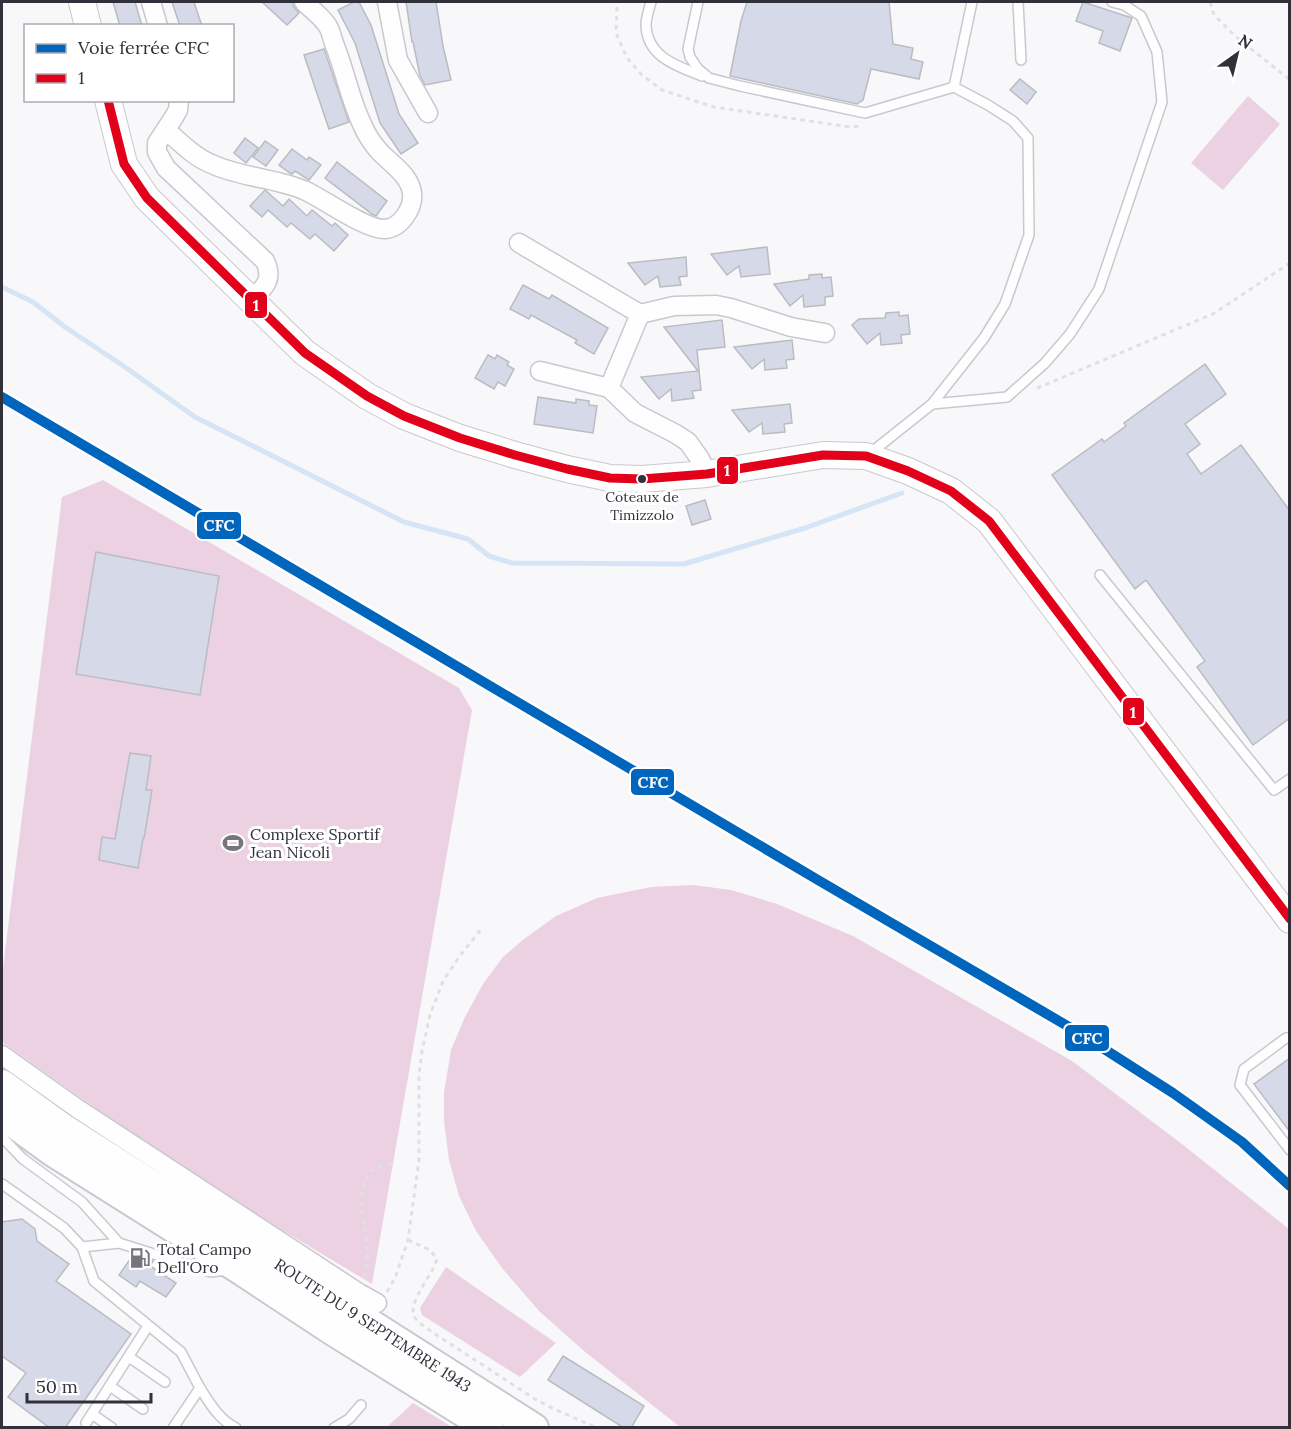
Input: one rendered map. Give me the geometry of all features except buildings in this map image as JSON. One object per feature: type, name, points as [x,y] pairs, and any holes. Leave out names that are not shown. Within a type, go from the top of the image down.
[{"type":"main road","points":[[82,2],[88,24]]},
{"type":"main road","points":[[108,102],[124,164],[147,198],[305,352],[367,396],[404,416],[460,438],[567,469],[610,478],[642,479],[707,474],[823,455],[866,456],[908,471],[951,491],[989,521],[1290,920]]},
{"type":"main road","points":[[1268,890],[1290,905]]},
{"type":"main road","name":"ROUTE DU 9 SEPTEMBRE 1943","points":[[2,1084],[63,1128],[534,1428]]},
{"type":"main road","name":"ROUTE DU 9 SEPTEMBRE 1943","points":[[2,1115],[53,1152],[489,1428]]},
{"type":"street","points":[[151,2],[157,24]]},
{"type":"street","points":[[166,130],[198,157],[213,165],[305,191],[372,227],[388,229],[403,219],[412,202],[410,184],[379,152],[360,122],[339,54],[327,25],[304,2]]},
{"type":"street","points":[[387,2],[398,60],[428,112]]},
{"type":"street","points":[[179,102],[178,110],[157,143],[157,152],[166,168],[265,261],[269,269],[268,278],[265,286],[251,300]]},
{"type":"street","points":[[519,243],[640,314],[674,306],[717,305],[791,327],[825,333]]},
{"type":"street","points":[[609,388],[640,314]]},
{"type":"street","points":[[540,371],[609,388],[635,413],[688,442],[695,450],[707,474]]},
{"type":"street","points":[[2,1055],[78,1109],[377,1303]]},
{"type":"lane","points":[[651,2],[646,24],[650,43],[660,56],[673,65],[709,78],[865,112],[954,87],[1014,121],[1028,138],[1029,235],[1005,304],[979,345],[932,404],[866,456]]},
{"type":"lane","points":[[698,2],[688,49],[698,69],[709,78]]},
{"type":"lane","points":[[954,87],[972,2]]},
{"type":"lane","points":[[1018,2],[1021,60]]},
{"type":"lane","points":[[932,404],[1007,397],[1045,363],[1070,334],[1100,289],[1161,102],[1157,52],[1141,16],[1124,5],[1112,2]]},
{"type":"lane","points":[[1100,575],[1274,790],[1290,779]]},
{"type":"lane","points":[[1290,1038],[1286,1038],[1244,1069],[1240,1085],[1290,1150]]},
{"type":"lane","points":[[2,1137],[23,1159],[82,1202],[119,1243]]},
{"type":"lane","points":[[2,1184],[64,1228],[82,1247],[94,1281],[181,1353],[212,1406],[236,1428]]},
{"type":"lane","points":[[82,1247],[119,1243],[211,1272],[239,1269]]},
{"type":"lane","points":[[86,1424],[148,1326]]},
{"type":"lane","points":[[129,1357],[165,1382]]},
{"type":"lane","points":[[110,1386],[143,1409]]},
{"type":"lane","points":[[173,1428],[200,1388]]},
{"type":"lane","points":[[334,1428],[349,1419],[361,1405]]},
{"type":"lane","points":[[92,1414],[112,1428]]},
{"type":"path","points":[[1210,2],[1214,15],[1228,29],[1290,81]]},
{"type":"path","points":[[1007,397],[1050,383],[1213,314],[1290,263]]},
{"type":"path","points":[[377,1303],[387,1292],[394,1278],[408,1240],[419,1160],[419,1074],[430,1015],[443,981],[482,928]]},
{"type":"path","points":[[359,1293],[368,1257],[361,1197],[365,1182],[372,1172],[381,1164],[392,1162]]},
{"type":"path","points":[[408,1240],[430,1250],[437,1259],[413,1308],[414,1316],[419,1322],[535,1399],[597,1428]]},
{"type":"shaded area","points":[[1248,96],[1280,124],[1223,190],[1191,163]]},
{"type":"shaded area","name":"Complexe Sportif Jean Nicoli","points":[[103,480],[459,688],[472,710],[372,1284],[187,1173],[2,1042],[2,976],[62,497]]},
{"type":"shaded area","points":[[693,885],[731,890],[777,904],[853,936],[1072,1061],[1289,1229],[1289,1427],[680,1427],[584,1351],[539,1311],[502,1268],[476,1231],[459,1196],[449,1160],[444,1121],[444,1093],[451,1050],[483,984],[503,957],[556,916],[597,898],[651,887]]},
{"type":"shaded area","points":[[446,1267],[556,1343],[520,1377],[422,1315],[420,1308]]},
{"type":"shaded area","points":[[413,1403],[452,1427],[387,1427]]},
{"type":"waterway","points":[[2,287],[33,302],[65,327],[195,417],[404,522],[468,539],[489,556],[512,563],[684,564],[805,528],[902,493]]},
{"type":"rail line","name":"CFC","points":[[2,397],[1076,1031],[1173,1093],[1242,1142],[1290,1186]]},
{"type":"transit line","name":"1","points":[[108,102],[124,164],[147,198],[305,353],[367,396],[404,416],[460,438],[515,455],[610,478],[642,479],[707,474],[823,455],[866,456],[908,471],[951,491],[989,521],[1290,919]]},
{"type":"place","name":"Coteaux de Timizzolo","points":[[642,479]]},
{"type":"place","name":"Complexe Sportif Jean Nicoli","points":[[233,843]]},
{"type":"place","name":"Total Campo Dell'Oro","points":[[140,1258]]}]
